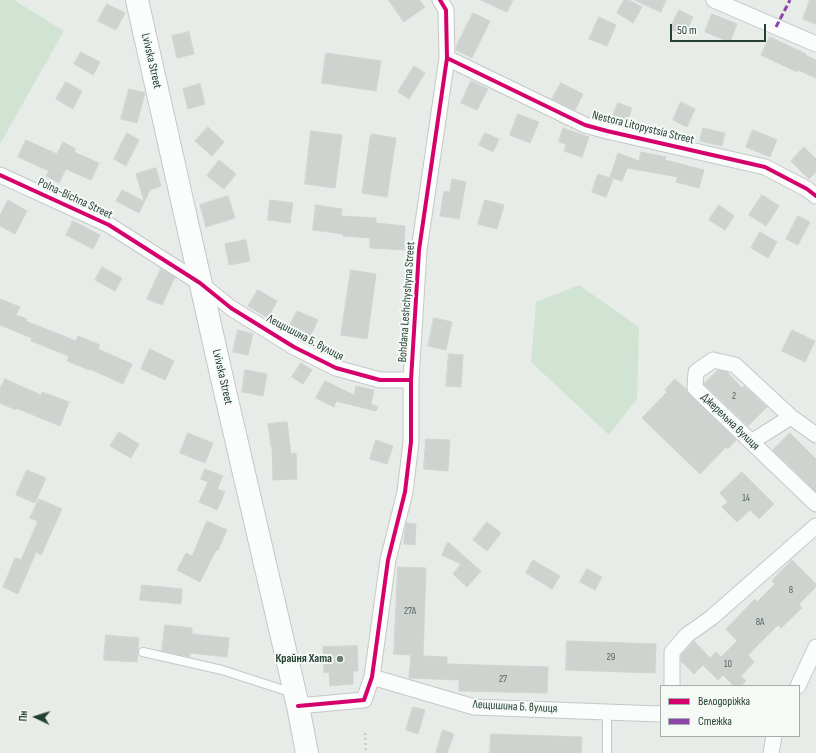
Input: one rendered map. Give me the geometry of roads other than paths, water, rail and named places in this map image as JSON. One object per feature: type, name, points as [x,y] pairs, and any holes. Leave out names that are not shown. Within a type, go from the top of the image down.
[{"type":"main road","name":"Lvivska Street","points":[[137,0],[200,283],[297,700],[307,753]]},
{"type":"street","points":[[714,0],[816,44]]},
{"type":"street","name":"Bohdana Leshchyshyna Street","points":[[372,678],[388,560],[405,492],[411,442],[411,380],[420,250],[447,58],[446,3]]},
{"type":"street","name":"Nestora Litopystsia Street","points":[[447,58],[585,125],[765,167],[807,189],[816,196]]},
{"type":"street","name":"Polna-Bichna Street","points":[[0,175],[108,225],[200,283]]},
{"type":"street","name":"Лещишина Б. вулиця","points":[[200,283],[231,308],[294,347],[336,368],[380,380],[411,380]]},
{"type":"street","name":"Джерельна вулиця","points":[[816,434],[791,417],[735,365],[712,360],[696,372],[695,388],[816,504]]},
{"type":"street","points":[[751,442],[791,417]]},
{"type":"street","points":[[672,685],[672,652],[686,634],[711,618],[816,526]]},
{"type":"street","points":[[798,685],[816,647]]},
{"type":"street","name":"Лещишина Б. вулиця","points":[[372,678],[474,707],[660,714]]},
{"type":"street","points":[[297,700],[364,700],[372,678]]},
{"type":"street","points":[[771,753],[774,737]]},
{"type":"lane","points":[[143,652],[222,670],[297,700]]},
{"type":"lane","points":[[607,712],[607,753]]},
{"type":"place","name":"Крайня Хата","points":[[340,659]]}]
